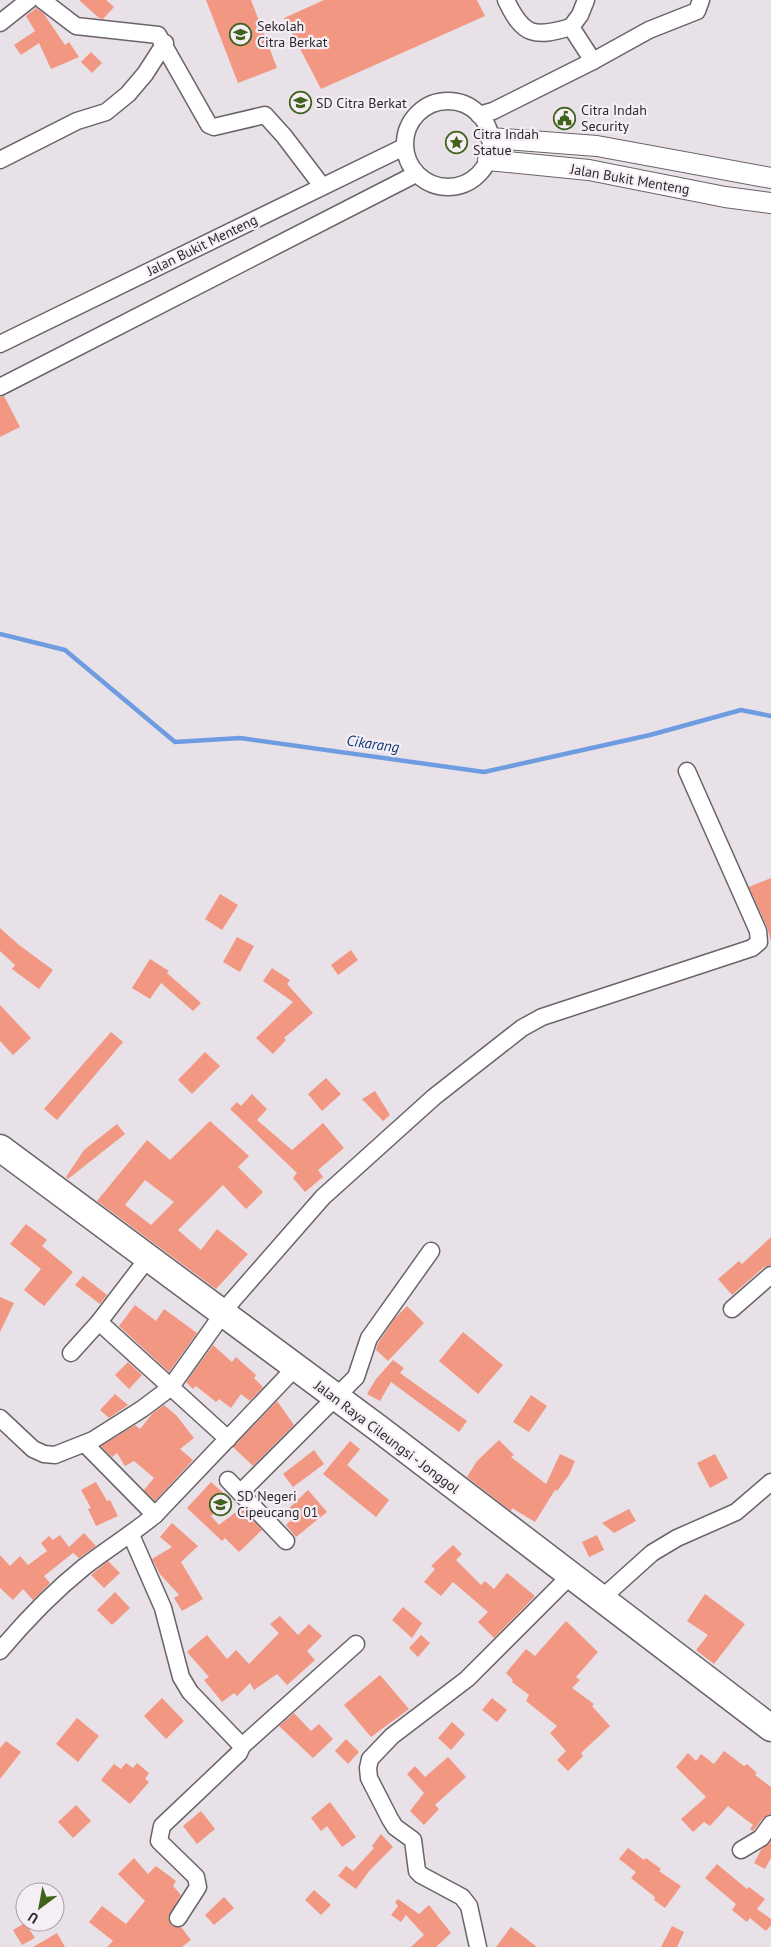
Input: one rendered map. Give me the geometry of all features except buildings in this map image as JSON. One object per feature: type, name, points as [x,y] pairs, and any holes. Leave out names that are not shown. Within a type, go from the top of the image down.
[{"type":"main road","name":"Jalan Raya Cileungsi - Jonggol","points":[[0,1148],[572,1574],[771,1728]]},
{"type":"street","points":[[0,23],[29,0]]},
{"type":"street","points":[[42,0],[76,26],[154,33],[160,36],[204,119],[210,125],[214,127],[265,115],[284,136],[322,186]]},
{"type":"street","points":[[506,0],[516,21],[536,33],[549,34],[571,27],[580,15],[586,0]]},
{"type":"street","points":[[479,115],[493,111],[593,61],[649,30],[697,11],[702,0]]},
{"type":"street","points":[[571,27],[593,61]]},
{"type":"street","points":[[0,160],[78,121],[106,112],[128,94],[145,74],[165,43]]},
{"type":"street","points":[[444,101],[454,102],[472,109],[479,115],[491,138],[488,160],[477,176],[460,186],[441,187],[423,180],[416,174],[406,157],[404,147],[405,138],[412,120],[426,107],[444,101]]},
{"type":"street","name":"Jalan Bukit Menteng","points":[[491,138],[597,146],[771,178]]},
{"type":"street","name":"Jalan Bukit Menteng","points":[[0,344],[404,147]]},
{"type":"street","name":"Jalan Bukit Menteng","points":[[488,160],[589,170],[771,203]]},
{"type":"street","points":[[0,387],[416,174]]},
{"type":"street","points":[[0,1418],[33,1449],[44,1454],[55,1455],[85,1444],[170,1388],[224,1314],[323,1197],[434,1098],[522,1028],[542,1017],[752,948],[759,942],[758,931],[687,772]]},
{"type":"street","points":[[241,1492],[356,1377],[369,1338],[431,1251]]},
{"type":"street","points":[[71,1353],[99,1322],[148,1258]]},
{"type":"street","points":[[732,1309],[771,1275]]},
{"type":"street","points":[[99,1322],[228,1439]]},
{"type":"street","points":[[0,1651],[20,1627],[77,1574],[155,1515],[295,1368]]},
{"type":"street","points":[[85,1444],[155,1515]]},
{"type":"street","points":[[228,1480],[286,1542]]},
{"type":"street","points":[[602,1598],[652,1553],[685,1534],[736,1512],[771,1482]]},
{"type":"street","points":[[131,1535],[163,1608],[181,1677],[190,1692],[242,1746]]},
{"type":"street","points":[[478,1947],[468,1904],[462,1897],[426,1879],[417,1870],[413,1840],[395,1827],[369,1778],[368,1768],[370,1759],[392,1736],[467,1679],[572,1574]]},
{"type":"street","points":[[178,1918],[198,1886],[196,1877],[159,1841],[162,1826],[239,1753],[242,1746],[356,1644]]},
{"type":"street","points":[[741,1850],[761,1838],[771,1824]]},
{"type":"waterway","name":"Cikarang","points":[[0,634],[65,650],[175,742],[240,738],[484,772],[650,735],[741,710],[771,716]]},
{"type":"place","name":"Sekolah Citra Berkat","points":[[241,34]]},
{"type":"place","name":"SD Citra Berkat","points":[[300,103]]},
{"type":"place","name":"Citra Indah Security","points":[[565,118]]},
{"type":"place","name":"Citra Indah Statue","points":[[457,142]]},
{"type":"place","name":"SD Negeri Cipeucang 01","points":[[221,1504]]}]
